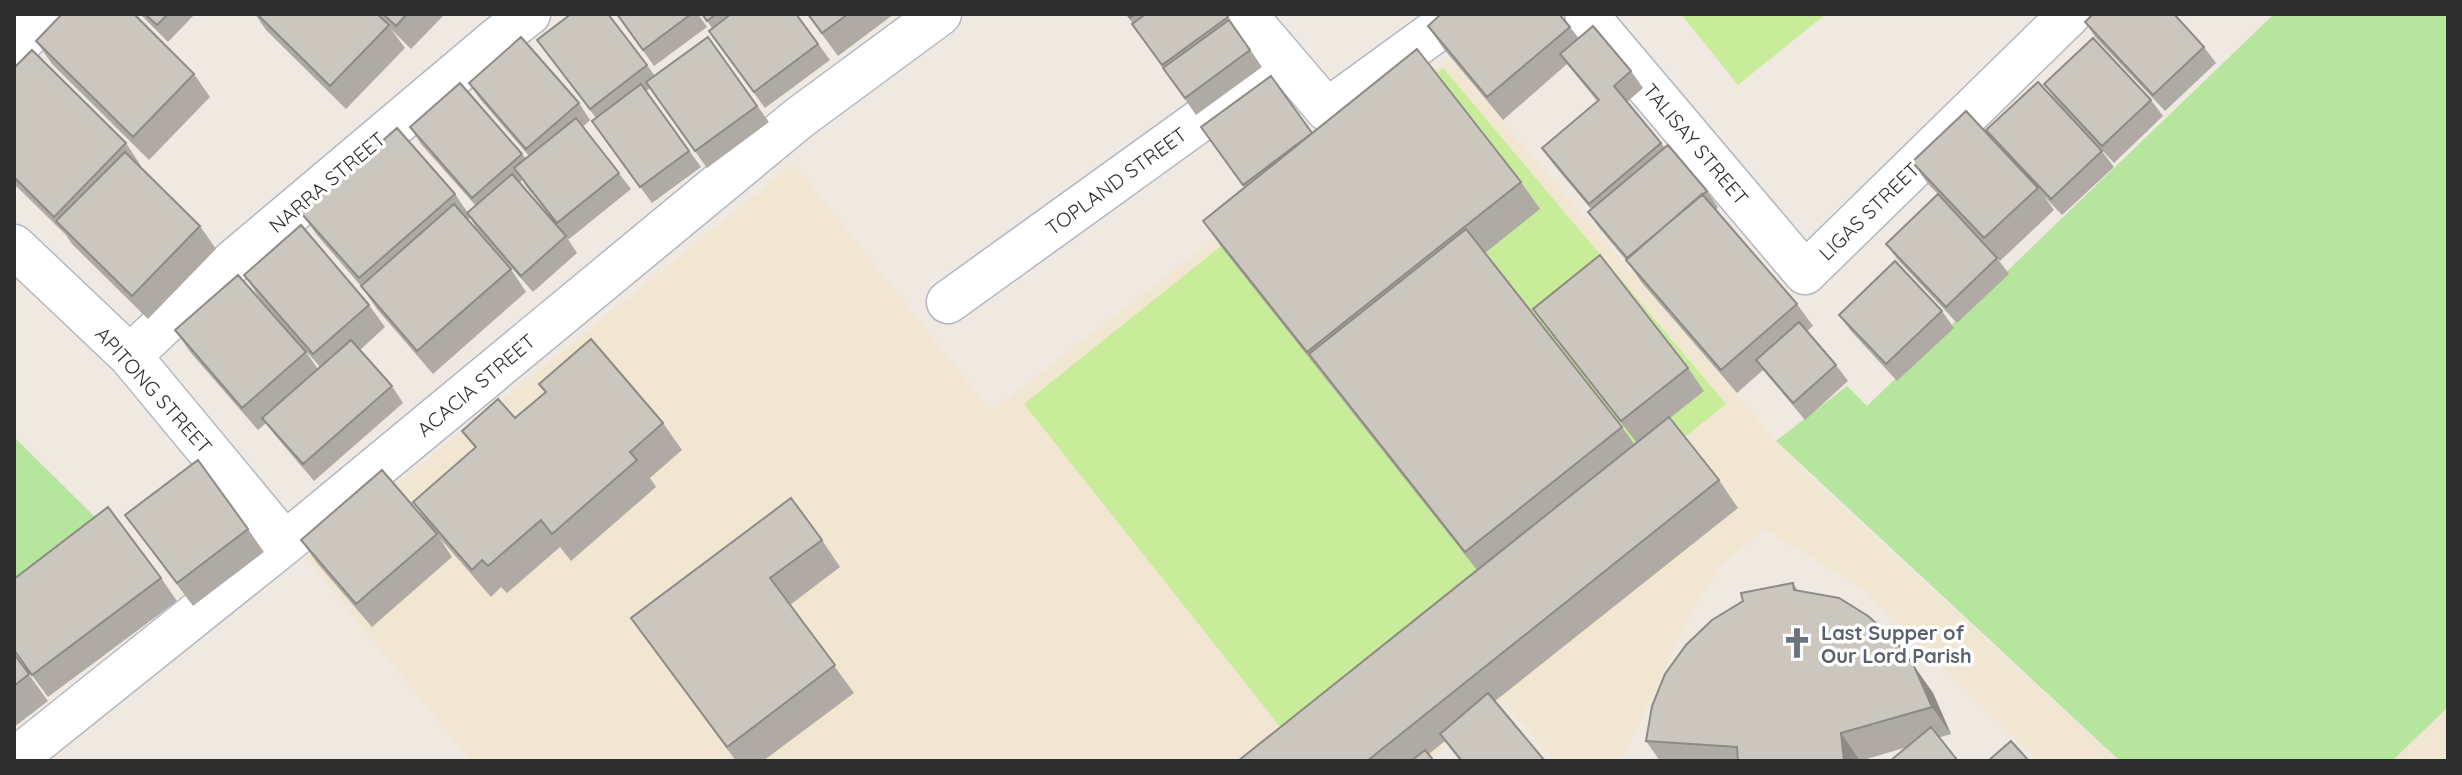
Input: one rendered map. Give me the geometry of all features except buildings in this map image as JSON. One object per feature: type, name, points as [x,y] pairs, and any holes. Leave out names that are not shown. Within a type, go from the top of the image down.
[{"type":"street","points":[[14,49],[48,14]]},
{"type":"street","name":"NARRA STREET","points":[[130,356],[205,285],[529,14]]},
{"type":"street","name":"ACACIA STREET","points":[[14,760],[285,543],[799,118],[940,14]]},
{"type":"street","points":[[1245,14],[1327,110],[1459,14]]},
{"type":"street","name":"TALISAY STREET","points":[[1586,14],[1805,273]]},
{"type":"street","name":"LIGAS STREET","points":[[1805,273],[2064,16]]},
{"type":"street","name":"TOPLAND STREET","points":[[948,302],[1284,60]]},
{"type":"street","name":"APITONG STREET","points":[[14,246],[130,356],[285,543]]},
{"type":"shaded area","points":[[1449,59],[1776,441],[1818,485],[2119,761],[2039,761],[1863,589],[1764,529],[1721,566],[1696,603],[1621,761],[1555,761],[1503,700],[1428,761],[471,761],[306,558],[794,164],[991,411]]},
{"type":"shaded area","points":[[2448,707],[2448,761],[2392,761]]},
{"type":"green space","points":[[1681,14],[1826,14],[1738,85]]},
{"type":"green space","points":[[2274,14],[2448,14],[2448,707],[2392,761],[2120,761],[1776,441],[1847,386],[1867,406]]},
{"type":"green space","points":[[1443,68],[1726,404],[1297,748],[1024,404]]},
{"type":"green space","points":[[14,437],[95,517],[14,580]]},
{"type":"place","name":"Last Supper of Our Lord Parish","points":[[1797,643]]}]
